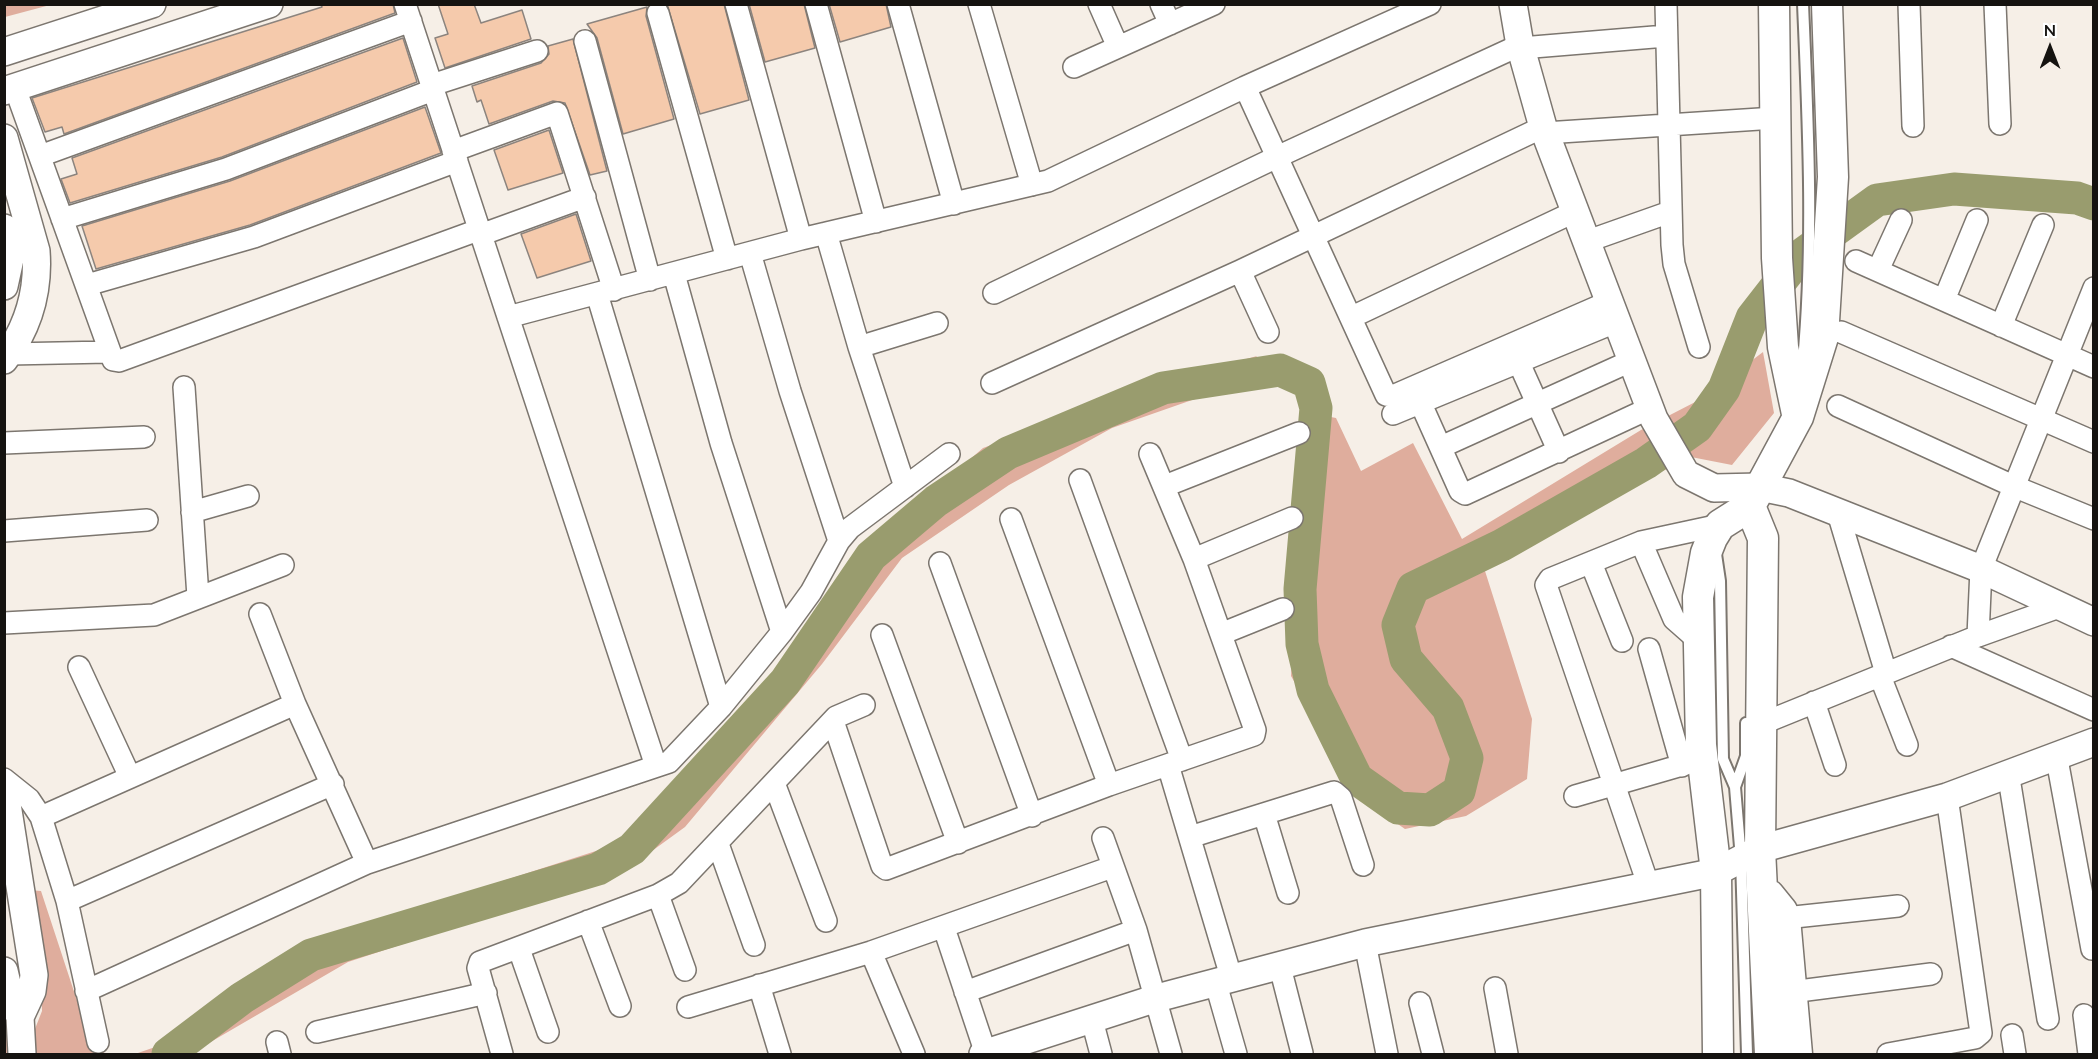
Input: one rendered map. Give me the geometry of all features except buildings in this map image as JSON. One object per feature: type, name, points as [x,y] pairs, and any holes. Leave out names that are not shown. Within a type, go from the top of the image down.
[{"type":"main road","points":[[1774,4],[1776,258],[1783,347],[1798,417]]},
{"type":"main road","points":[[1797,1054],[1785,918],[1782,911],[1739,860],[1692,762],[1699,641],[1698,597],[1706,553],[1716,532],[1755,497],[1798,417],[1823,337],[1833,177],[1827,4]]},
{"type":"main road","points":[[1700,1054],[1698,941],[1717,914],[1739,860],[1754,717],[1763,538],[1755,497]]},
{"type":"main road","points":[[1763,889],[1770,1054]]},
{"type":"main road","points":[[1717,914],[1718,1054]]},
{"type":"street","points":[[4,52],[152,4]]},
{"type":"street","points":[[269,4],[10,90],[39,156],[87,285],[108,352],[113,360],[119,361],[585,197]]},
{"type":"street","points":[[736,4],[801,239]]},
{"type":"street","points":[[816,4],[876,222]]},
{"type":"street","points":[[898,4],[954,204]]},
{"type":"street","points":[[979,4],[1032,186]]},
{"type":"street","points":[[1099,4],[1118,47]]},
{"type":"street","points":[[1161,4],[1170,24]]},
{"type":"street","points":[[508,317],[801,239],[1032,186],[1064,175],[1245,87],[1430,4]]},
{"type":"street","points":[[1513,4],[1521,47],[1544,130],[1615,311],[1652,414],[1686,474],[1714,488],[1755,497],[1789,493],[1981,569],[2081,613]]},
{"type":"street","points":[[1666,4],[1670,212],[1674,264],[1699,347]]},
{"type":"street","points":[[1909,4],[1913,126]]},
{"type":"street","points":[[1995,4],[2000,123]]},
{"type":"street","points":[[1074,67],[1207,6]]},
{"type":"street","points":[[39,156],[408,13],[656,766]]},
{"type":"street","points":[[658,13],[727,259]]},
{"type":"street","points":[[994,293],[1277,157],[1521,47],[1666,36]]},
{"type":"street","points":[[585,41],[650,280]]},
{"type":"street","points":[[62,219],[226,169],[433,87],[537,51]]},
{"type":"street","points":[[1245,87],[1352,317],[1385,394],[1389,397],[1615,311]]},
{"type":"street","points":[[87,285],[254,237],[557,113],[585,197],[605,292],[721,707]]},
{"type":"street","points":[[992,383],[1544,130],[1775,118]]},
{"type":"street","points":[[4,138],[36,251],[37,268],[36,291],[31,310],[7,357],[108,352]]},
{"type":"street","points":[[1352,317],[1576,211]]},
{"type":"street","points":[[1588,241],[1670,212]]},
{"type":"street","points":[[1878,270],[1901,220]]},
{"type":"street","points":[[1944,300],[1977,220]]},
{"type":"street","points":[[2001,326],[2043,225]]},
{"type":"street","points":[[826,233],[858,347],[905,487]]},
{"type":"street","points":[[4,286],[11,254],[5,234]]},
{"type":"street","points":[[750,253],[790,391],[839,540]]},
{"type":"street","points":[[1856,261],[2094,367]]},
{"type":"street","points":[[1240,271],[1268,332]]},
{"type":"street","points":[[674,274],[721,443],[782,632]]},
{"type":"street","points":[[1978,636],[1981,569],[2039,420],[2093,293]]},
{"type":"street","points":[[1393,414],[1520,363],[1615,311]]},
{"type":"street","points":[[858,347],[937,323]]},
{"type":"street","points":[[1841,332],[2094,442]]},
{"type":"street","points":[[1440,447],[1633,360]]},
{"type":"street","points":[[1520,363],[1559,452]]},
{"type":"street","points":[[184,387],[198,597]]},
{"type":"street","points":[[1421,404],[1460,491],[1465,494],[1652,414]]},
{"type":"street","points":[[1838,406],[2013,486],[2094,519]]},
{"type":"street","points":[[1165,486],[1299,433]]},
{"type":"street","points":[[4,443],[144,437]]},
{"type":"street","points":[[86,991],[367,863],[674,759],[721,707],[782,632],[811,592],[839,540],[861,519],[949,454]]},
{"type":"street","points":[[833,721],[884,868],[1032,816],[1109,785],[1251,737],[1255,733],[1221,634],[1194,559],[1150,454]]},
{"type":"street","points":[[1080,480],[1175,762],[1224,982],[1236,1054]]},
{"type":"street","points":[[192,512],[248,496]]},
{"type":"street","points":[[1838,513],[1883,674],[1906,745]]},
{"type":"street","points":[[1194,559],[1292,518]]},
{"type":"street","points":[[1011,519],[1109,785]]},
{"type":"street","points":[[4,531],[147,520]]},
{"type":"street","points":[[1649,887],[1546,585],[1550,579],[1641,542],[1716,532]]},
{"type":"street","points":[[1641,542],[1674,619],[1699,641]]},
{"type":"street","points":[[940,563],[1032,816]]},
{"type":"street","points":[[1592,563],[1622,641]]},
{"type":"street","points":[[4,623],[154,615],[283,566]]},
{"type":"street","points":[[1221,634],[1282,609]]},
{"type":"street","points":[[1754,717],[1814,702],[1978,636],[2081,613]]},
{"type":"street","points":[[260,614],[295,704],[367,863]]},
{"type":"street","points":[[882,635],[958,843]]},
{"type":"street","points":[[1951,646],[2094,710]]},
{"type":"street","points":[[1575,796],[1692,762],[1649,649]]},
{"type":"street","points":[[79,667],[130,777]]},
{"type":"street","points":[[1814,702],[1835,765]]},
{"type":"street","points":[[41,817],[295,704]]},
{"type":"street","points":[[502,1054],[478,968],[480,962],[658,895],[679,883],[833,721],[864,705]]},
{"type":"street","points":[[944,928],[984,1054],[1032,1047],[1092,1020],[1157,998],[1365,943],[1649,887],[1947,797],[2056,754],[2094,742]]},
{"type":"street","points":[[2056,754],[2092,949]]},
{"type":"street","points":[[2008,772],[2048,1019]]},
{"type":"street","points":[[4,779],[29,799],[41,817],[67,901],[98,1042]]},
{"type":"street","points":[[774,783],[826,921]]},
{"type":"street","points":[[67,901],[333,784]]},
{"type":"street","points":[[4,785],[34,975],[21,1034]]},
{"type":"street","points":[[1190,837],[1334,792],[1341,798],[1363,865]]},
{"type":"street","points":[[1888,1054],[1943,1049],[1979,1036],[1981,1029],[1947,797]]},
{"type":"street","points":[[1264,814],[1288,893]]},
{"type":"street","points":[[1102,838],[1136,930],[1171,1054]]},
{"type":"street","points":[[718,844],[754,945]]},
{"type":"street","points":[[688,1007],[944,928],[1112,867]]},
{"type":"street","points":[[658,895],[685,970]]},
{"type":"street","points":[[1785,918],[1898,906]]},
{"type":"street","points":[[588,921],[620,1006]]},
{"type":"street","points":[[965,992],[1136,930]]},
{"type":"street","points":[[1365,943],[1387,1054]]},
{"type":"street","points":[[519,949],[548,1032]]},
{"type":"street","points":[[871,952],[914,1054]]},
{"type":"street","points":[[1280,967],[1302,1053]]},
{"type":"street","points":[[4,971],[21,1034]]},
{"type":"street","points":[[1791,992],[1930,974]]},
{"type":"street","points":[[759,985],[780,1054]]},
{"type":"street","points":[[1495,988],[1507,1054]]},
{"type":"street","points":[[316,1032],[486,993]]},
{"type":"street","points":[[1420,1003],[1433,1054]]},
{"type":"street","points":[[2084,1015],[2089,1054]]},
{"type":"street","points":[[1092,1020],[1101,1054]]},
{"type":"lane","points":[[1798,417],[1807,318],[1810,170],[1803,4]]},
{"type":"lane","points":[[1716,532],[1720,580],[1723,759],[1735,787],[1747,1054]]},
{"type":"lane","points":[[1749,564],[1763,538]]},
{"type":"lane","points":[[1735,787],[1746,756],[1754,717]]},
{"type":"shaded area","points":[[5,4],[50,4],[50,5],[5,17]]},
{"type":"shaded area","points":[[1763,352],[1774,413],[1732,465],[1691,457],[1622,491],[1485,571],[1532,719],[1527,779],[1466,816],[1405,829],[1363,800],[1291,676],[1300,462],[1305,412],[1336,418],[1361,471],[1413,443],[1462,539],[1641,430],[1701,399]]},
{"type":"shaded area","points":[[1257,356],[1235,385],[1112,428],[1009,485],[902,558],[822,664],[685,827],[623,872],[348,962],[190,1054],[135,1054],[161,1045],[309,951],[372,923],[627,841],[738,717],[877,540],[983,448],[1178,378]]},
{"type":"shaded area","points":[[29,890],[41,891],[84,1022],[105,1054],[5,1054],[4,1032],[33,1034],[42,1011],[41,966]]},
{"type":"waterway","points":[[168,1054],[242,998],[311,955],[598,869],[632,849],[785,682],[871,556],[936,501],[1008,453],[1163,388],[1280,370],[1309,383],[1316,408],[1300,589],[1302,644],[1313,690],[1357,779],[1398,808],[1430,810],[1459,791],[1467,758],[1448,708],[1406,659],[1398,625],[1413,588],[1502,545],[1646,463],[1697,427],[1724,389],[1752,318],[1801,255],[1877,200],[1954,189],[2077,198],[2094,204]]}]
